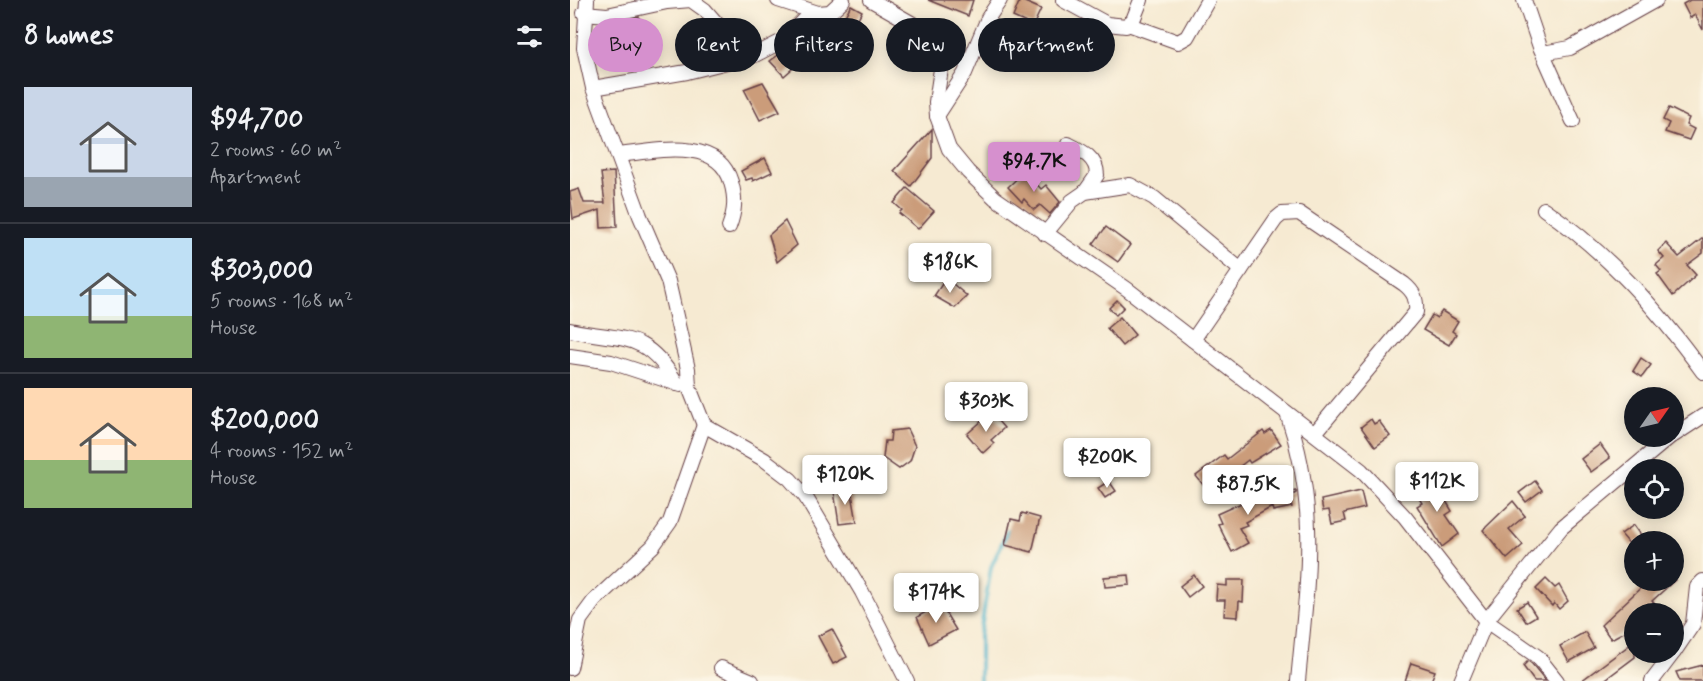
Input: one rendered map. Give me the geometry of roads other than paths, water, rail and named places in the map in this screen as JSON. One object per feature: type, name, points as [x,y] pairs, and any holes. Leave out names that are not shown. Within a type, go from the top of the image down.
[{"type":"street","points":[[683,385],[688,369],[674,300],[593,88],[584,48],[586,7],[607,15],[667,2],[713,0]]},
{"type":"street","points":[[778,0],[811,12],[830,12],[843,0]]},
{"type":"street","points":[[871,0],[920,28],[935,44],[941,69],[936,102],[937,116],[949,149],[968,172],[995,198],[1127,289],[1360,470],[1385,495],[1486,621],[1538,657],[1557,681]]},
{"type":"street","points":[[937,116],[965,73],[988,18],[1000,0]]},
{"type":"street","points":[[1063,0],[1107,24],[1126,26],[1128,24],[1178,42],[1188,37],[1208,0]]},
{"type":"street","points":[[1128,24],[1142,0]]},
{"type":"street","points":[[1524,0],[1543,53],[1573,121]]},
{"type":"street","points":[[1543,53],[1570,48],[1656,0]]},
{"type":"street","points":[[695,2],[710,18]]},
{"type":"street","points":[[762,52],[778,44],[811,12]]},
{"type":"street","points":[[593,88],[687,72]]},
{"type":"street","points":[[1045,234],[1072,201],[1085,192],[1096,176],[1095,165],[1086,154],[1068,144]]},
{"type":"street","points":[[620,155],[685,149],[709,154],[720,161],[728,172],[735,201],[729,227]]},
{"type":"street","points":[[1085,192],[1130,185],[1154,198],[1241,270]]},
{"type":"street","points":[[1544,209],[1575,231],[1627,277],[1665,320],[1703,372]]},
{"type":"street","points":[[1193,340],[1276,219],[1282,214],[1299,213],[1404,284],[1412,291],[1416,300],[1416,312],[1315,433]]},
{"type":"street","points":[[570,330],[621,336],[640,343],[683,385],[704,425],[765,460],[790,479],[805,496],[862,592],[907,681]]},
{"type":"street","points":[[570,356],[611,362],[683,385]]},
{"type":"street","points":[[1287,413],[1302,458],[1310,540],[1299,681]]},
{"type":"street","points":[[1684,428],[1703,416]]},
{"type":"street","points":[[570,668],[580,620],[594,601],[653,546],[670,522],[704,425]]},
{"type":"street","points":[[1461,681],[1486,621],[1561,528],[1659,447]]},
{"type":"street","points":[[1684,637],[1693,624],[1697,587],[1703,581]]},
{"type":"street","points":[[1653,681],[1666,663]]},
{"type":"street","points":[[721,668],[752,681]]},
{"type":"waterway","points":[[980,681],[980,635],[991,567],[1008,530]]}]
